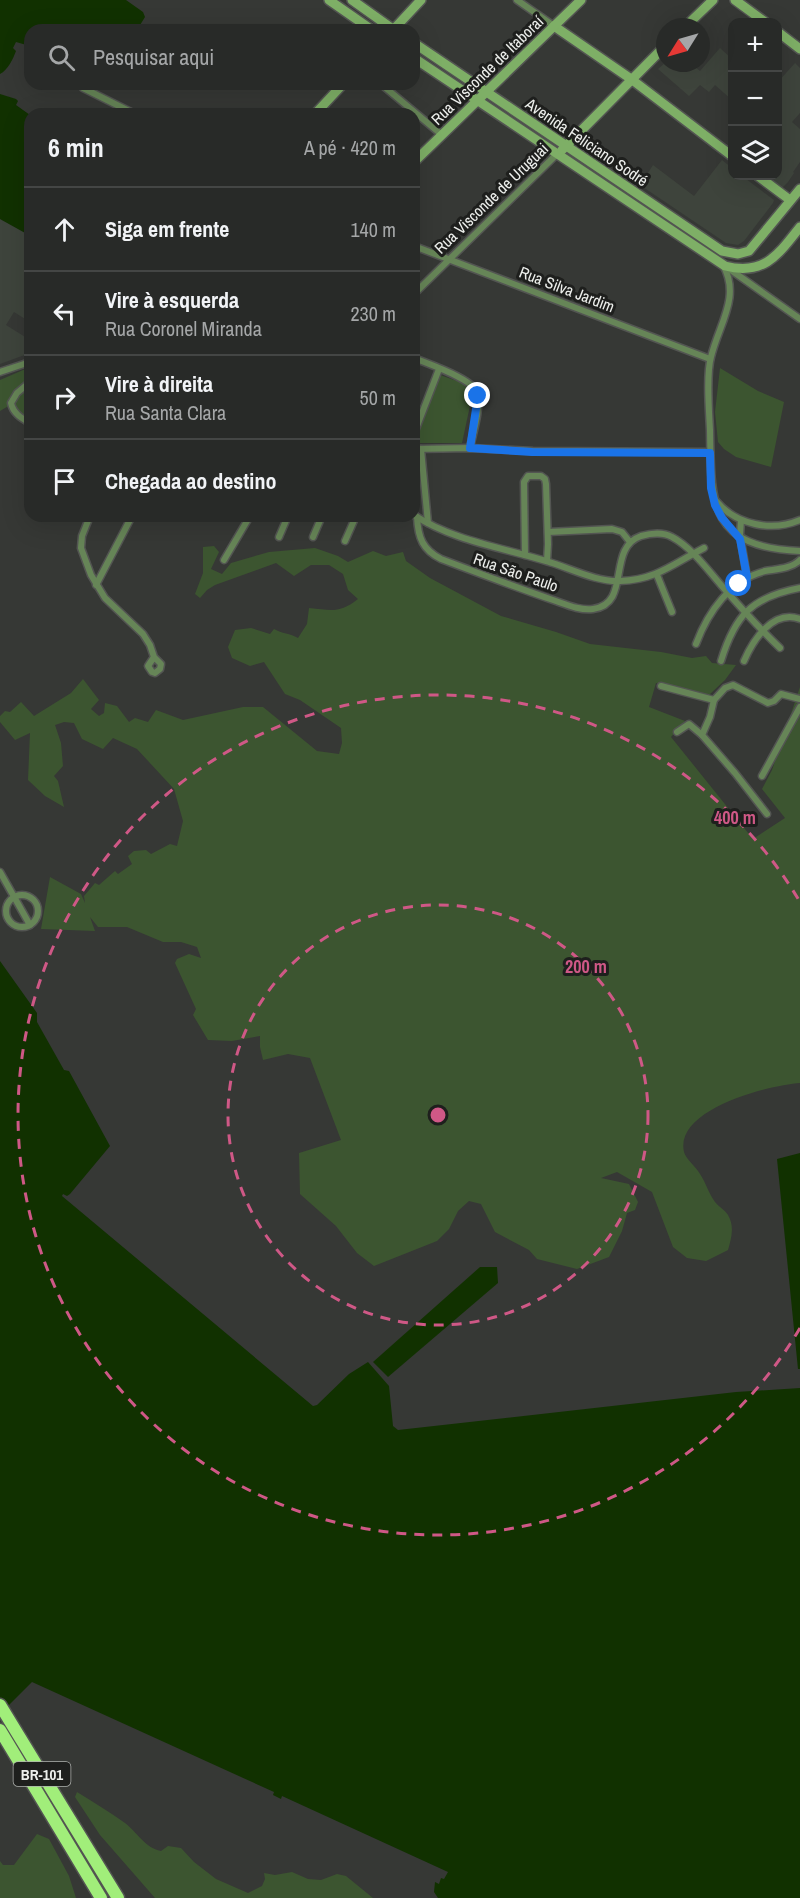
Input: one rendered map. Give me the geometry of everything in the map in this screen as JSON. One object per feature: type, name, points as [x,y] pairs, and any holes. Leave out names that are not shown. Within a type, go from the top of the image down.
[{"type":"highway","name":"BR-101","points":[[0,1705],[118,1898]]},
{"type":"highway","name":"BR-101","points":[[0,1730],[101,1898]]},
{"type":"main road","points":[[329,0],[363,24]]},
{"type":"main road","points":[[352,0],[386,24]]},
{"type":"main road","points":[[399,24],[421,0]]},
{"type":"main road","name":"Rua Visconde de Itaboraí","points":[[420,156],[581,0]]},
{"type":"main road","points":[[694,18],[713,0]]},
{"type":"main road","points":[[735,0],[760,18]]},
{"type":"main road","points":[[555,26],[631,79],[728,153]]},
{"type":"main road","points":[[782,36],[800,49]]},
{"type":"main road","name":"Avenida Feliciano Sodré","points":[[420,47],[722,251],[746,253],[757,243],[790,200]]},
{"type":"main road","name":"Rua Visconde de Uruguai","points":[[558,153],[656,55]]},
{"type":"main road","name":"Avenida Feliciano Sodré","points":[[420,62],[724,265]]},
{"type":"main road","points":[[321,108],[337,90]]},
{"type":"main road","points":[[763,180],[790,200],[800,189]]},
{"type":"main road","points":[[724,265],[747,269],[763,265],[781,250],[800,227]]},
{"type":"street","points":[[517,0],[555,26]]},
{"type":"street","points":[[86,90],[123,108]]},
{"type":"street","points":[[388,90],[410,108]]},
{"type":"street","points":[[420,117],[442,135]]},
{"type":"street","name":"Rua Visconde de Uruguai","points":[[420,288],[558,153]]},
{"type":"street","name":"Rua Silva Jardim","points":[[420,248],[710,359]]},
{"type":"street","points":[[724,265],[800,319]]},
{"type":"street","points":[[724,265],[730,281],[731,293],[710,359],[710,474],[714,498],[722,518],[740,539],[764,547],[800,551]]},
{"type":"street","points":[[420,361],[476,388],[478,396],[470,448]]},
{"type":"street","points":[[0,372],[24,364]]},
{"type":"street","points":[[420,418],[439,369]]},
{"type":"street","points":[[24,387],[11,403],[12,408],[24,419]]},
{"type":"street","points":[[420,449],[710,453]]},
{"type":"street","points":[[420,468],[428,523]]},
{"type":"street","points":[[525,555],[524,482],[528,476],[541,476],[545,480],[547,561]]},
{"type":"street","points":[[714,498],[724,510],[741,520],[778,527],[800,520]]},
{"type":"street","points":[[420,519],[472,540],[617,581],[657,575],[704,548]]},
{"type":"street","points":[[741,520],[740,539],[747,577]]},
{"type":"street","points":[[88,522],[82,536],[81,548],[96,585],[105,598],[143,633],[153,654]]},
{"type":"street","points":[[96,585],[129,522]]},
{"type":"street","points":[[224,560],[246,522]]},
{"type":"street","points":[[279,537],[285,522]]},
{"type":"street","points":[[313,537],[319,522]]},
{"type":"street","points":[[345,541],[353,522]]},
{"type":"street","name":"Rua São Paulo","points":[[416,522],[419,536],[430,553],[508,584],[580,608],[593,609],[609,602],[614,596],[617,581]]},
{"type":"street","points":[[548,532],[612,529],[622,532],[630,542]]},
{"type":"street","points":[[617,581],[621,558],[630,542],[648,534],[661,533],[671,536],[692,554],[780,648]]},
{"type":"street","points":[[696,644],[710,614],[728,593],[747,577],[790,566],[800,560]]},
{"type":"street","points":[[657,575],[672,612]]},
{"type":"street","points":[[721,661],[727,642],[745,611],[784,591],[800,588]]},
{"type":"street","points":[[744,661],[762,631],[776,620],[793,617],[800,619]]},
{"type":"street","points":[[702,735],[714,700],[725,688],[733,685],[768,703],[784,693],[800,699]]},
{"type":"street","points":[[661,686],[714,700]]},
{"type":"street","points":[[762,776],[800,707]]},
{"type":"street","points":[[677,732],[688,724],[702,735],[767,814]]},
{"type":"street","points":[[0,872],[30,925]]},
{"type":"street","points":[[29,897],[36,904],[38,913],[30,925],[20,927],[10,922],[7,912],[14,898],[29,897]]},
{"type":"shaded area","points":[[0,0],[126,0],[143,12],[145,17],[141,24],[24,24],[24,44],[16,42],[13,48],[16,51],[12,61],[0,74]]},
{"type":"shaded area","points":[[720,48],[728,55],[728,96],[715,85],[709,92],[700,85],[689,96],[661,72],[710,72],[710,60]]},
{"type":"shaded area","points":[[795,63],[800,68],[800,113],[792,122],[800,129],[800,162],[782,188],[771,180],[782,180],[782,78]]},
{"type":"shaded area","points":[[0,94],[16,99],[18,101],[16,105],[24,111],[24,232],[0,219]]},
{"type":"shaded area","points":[[722,160],[728,165],[728,180],[747,180],[774,200],[744,241],[738,245],[726,243],[640,185],[653,165],[694,196]]},
{"type":"shaded area","points":[[0,219],[24,232],[24,318],[14,312],[6,325],[24,336],[24,355],[0,364]]},
{"type":"shaded area","points":[[720,368],[758,391],[784,402],[771,467],[736,457],[718,442],[715,412]]},
{"type":"shaded area","points":[[24,370],[24,417],[15,407],[16,398],[23,390],[11,395],[10,405],[0,411],[0,380]]},
{"type":"shaded area","points":[[440,375],[474,387],[462,443],[420,443],[420,429]]},
{"type":"shaded area","points":[[214,546],[219,552],[211,569],[222,574],[231,563],[269,552],[315,548],[348,562],[373,551],[386,556],[403,552],[406,561],[430,578],[501,616],[590,644],[692,658],[706,656],[712,663],[736,665],[725,680],[709,695],[656,683],[649,707],[685,721],[671,737],[753,839],[785,818],[762,789],[772,770],[800,687],[800,1083],[747,1094],[727,1102],[694,1123],[685,1137],[685,1155],[700,1174],[715,1202],[730,1219],[732,1233],[728,1250],[706,1261],[687,1258],[673,1247],[652,1192],[617,1172],[601,1178],[629,1184],[638,1202],[635,1210],[627,1213],[622,1231],[609,1257],[577,1269],[537,1259],[529,1250],[495,1232],[481,1204],[469,1201],[458,1211],[449,1229],[437,1241],[374,1266],[357,1253],[336,1226],[300,1194],[299,1153],[341,1140],[310,1058],[288,1054],[263,1060],[260,1036],[232,1041],[208,1040],[193,1015],[196,1009],[175,963],[177,959],[189,954],[201,958],[197,947],[181,942],[163,942],[127,927],[98,927],[90,917],[95,931],[41,929],[50,877],[81,894],[85,903],[84,896],[95,883],[99,885],[115,871],[118,874],[132,864],[128,856],[134,851],[146,850],[151,854],[170,844],[177,846],[183,821],[174,789],[137,749],[113,738],[103,749],[82,739],[74,723],[64,722],[55,725],[61,743],[63,766],[54,776],[58,781],[64,807],[45,796],[28,780],[30,733],[15,740],[0,722],[0,716],[5,711],[10,712],[21,702],[34,716],[71,693],[83,679],[99,700],[91,709],[99,716],[104,713],[105,703],[117,706],[129,722],[135,718],[148,722],[156,710],[183,720],[243,707],[263,707],[317,751],[339,754],[342,743],[341,728],[300,700],[285,694],[264,662],[250,666],[232,658],[228,647],[235,630],[251,628],[270,634],[274,629],[298,638],[307,624],[309,608],[340,609],[358,599],[348,590],[343,574],[329,565],[311,565],[294,576],[276,563],[215,585],[200,598],[195,594],[203,573],[203,547]]},
{"type":"shaded area","points":[[0,961],[37,1013],[37,1022],[64,1070],[69,1071],[110,1146],[70,1194],[62,1196],[313,1406],[317,1405],[349,1374],[368,1362],[389,1386],[393,1426],[398,1430],[736,1392],[800,1388],[800,1898],[438,1898],[434,1892],[435,1882],[439,1884],[441,1878],[444,1879],[448,1872],[282,1796],[281,1799],[273,1795],[274,1792],[32,1682],[0,1714]]},
{"type":"shaded area","points":[[800,1153],[800,1369],[798,1369],[777,1159]]},
{"type":"shaded area","points":[[480,1267],[497,1267],[498,1283],[388,1377],[373,1362]]},
{"type":"shaded area","points":[[77,1792],[125,1823],[150,1847],[161,1851],[168,1846],[181,1848],[194,1862],[216,1879],[248,1893],[262,1886],[265,1879],[264,1873],[275,1875],[292,1872],[308,1879],[321,1880],[337,1874],[346,1876],[373,1898],[155,1898],[100,1835],[75,1797]]},
{"type":"shaded area","points":[[37,1834],[49,1839],[69,1876],[76,1898],[0,1898],[0,1861],[3,1865],[14,1865]]},
{"type":"route","points":[[478,396],[470,448],[532,452],[710,453],[711,488],[715,505],[722,518],[740,539],[747,577],[739,584]]}]
